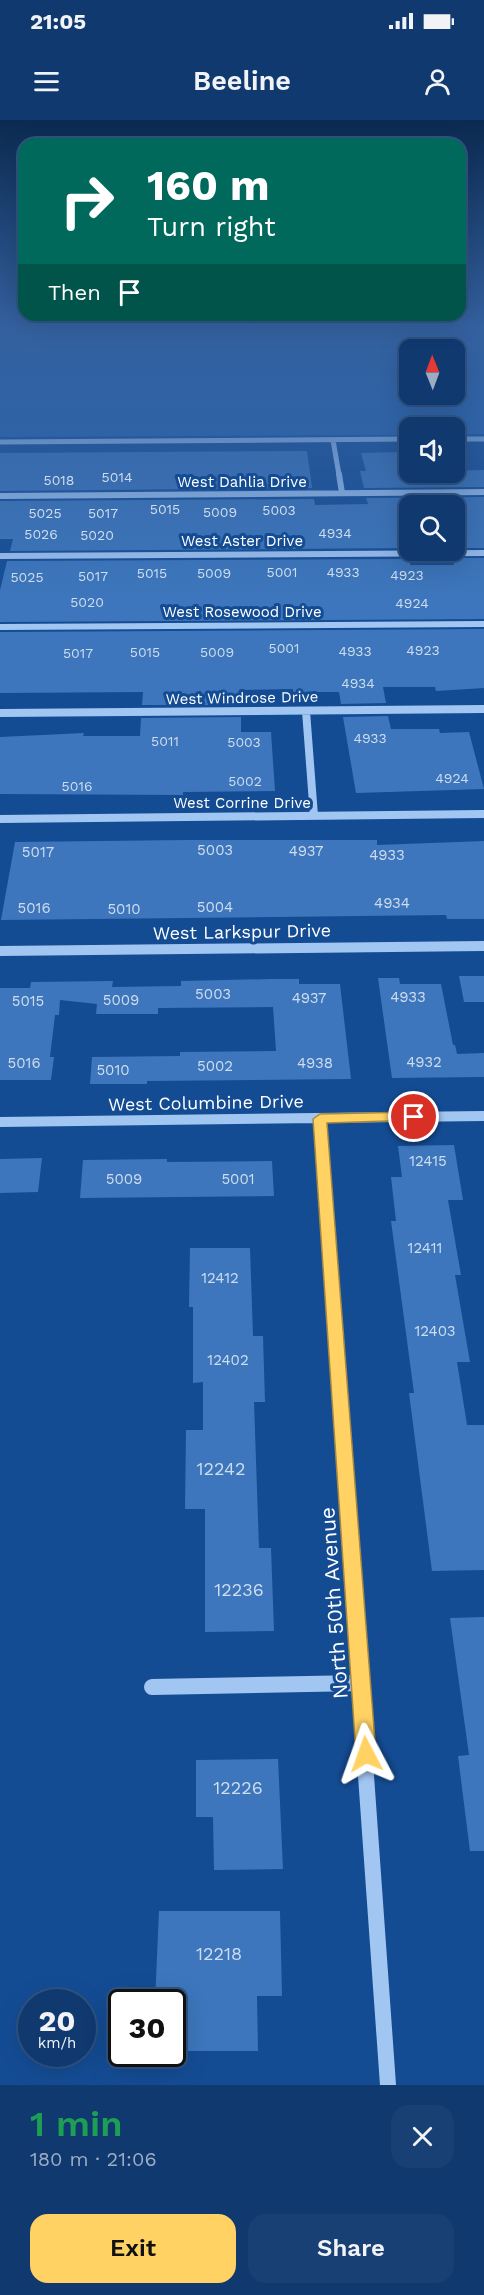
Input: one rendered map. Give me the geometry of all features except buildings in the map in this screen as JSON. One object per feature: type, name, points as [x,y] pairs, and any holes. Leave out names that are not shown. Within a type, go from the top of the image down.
[{"type":"street","points":[[0,442],[399,439]]},
{"type":"street","points":[[465,439],[484,439]]},
{"type":"street","points":[[333,440],[342,493]]},
{"type":"street","name":"West Dahlia Drive","points":[[0,496],[484,492]]},
{"type":"street","name":"West Aster Drive","points":[[0,556],[484,553]]},
{"type":"street","name":"West Rosewood Drive","points":[[0,627],[484,624]]},
{"type":"street","name":"West Windrose Drive","points":[[0,713],[484,709]]},
{"type":"street","points":[[306,711],[314,816]]},
{"type":"street","name":"West Corrine Drive","points":[[0,819],[484,814]]},
{"type":"street","name":"West Larkspur Drive","points":[[0,951],[484,946]]},
{"type":"street","name":"West Columbine Drive","points":[[0,1122],[484,1116]]},
{"type":"street","name":"North 50th Avenue","points":[[320,1119],[388,2085]]},
{"type":"street","points":[[152,1687],[361,1683]]},
{"type":"shaded area","points":[[0,418],[399,418],[399,435],[0,437]]},
{"type":"shaded area","points":[[465,418],[484,418],[484,434],[465,435]]},
{"type":"route","points":[[366,1754],[320,1119],[414,1117]]}]
